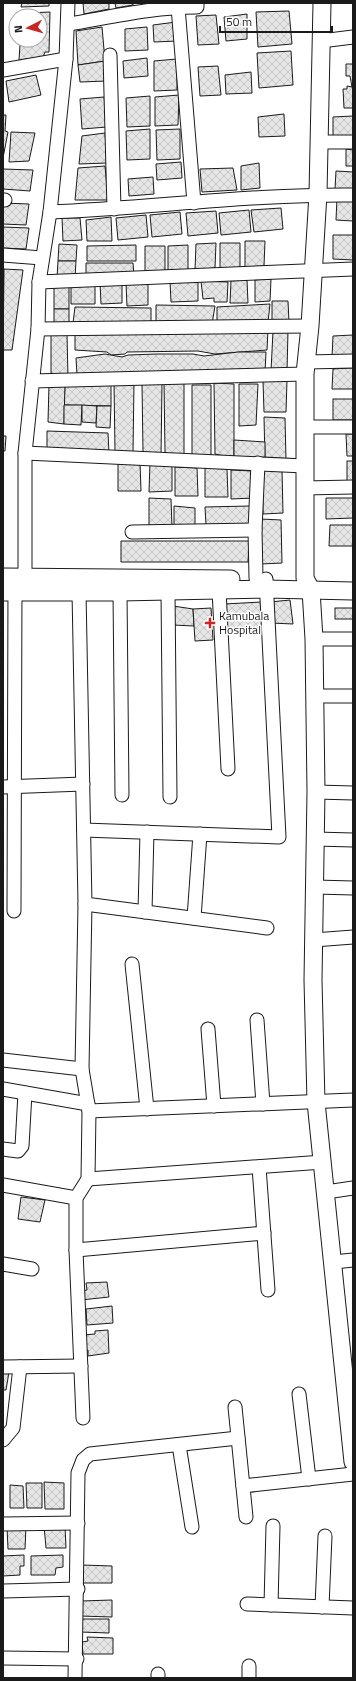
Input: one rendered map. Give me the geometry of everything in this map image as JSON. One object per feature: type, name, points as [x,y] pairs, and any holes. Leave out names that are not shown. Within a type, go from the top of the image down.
[{"type":"street","points":[[14,911],[9,787],[14,584],[25,453],[38,330],[38,282],[50,212],[66,59],[69,24],[68,3]]},
{"type":"street","points":[[69,24],[142,7],[197,7],[197,3]]},
{"type":"street","points":[[322,3],[318,194],[314,271],[306,368],[304,427],[304,488],[308,584],[314,639],[316,792],[314,940],[316,1102],[334,1262],[353,1462]]},
{"type":"street","points":[[178,7],[194,203]]},
{"type":"street","points":[[321,41],[353,37]]},
{"type":"street","points":[[110,55],[114,209]]},
{"type":"street","points":[[3,70],[66,59]]},
{"type":"street","points":[[319,142],[353,142]]},
{"type":"street","points":[[50,212],[114,209],[318,194],[353,195]]},
{"type":"street","points":[[3,255],[42,258]]},
{"type":"street","points":[[38,282],[353,269]]},
{"type":"street","points":[[38,330],[310,326]]},
{"type":"street","points":[[32,380],[306,368],[353,361]]},
{"type":"street","points":[[304,427],[353,427]]},
{"type":"street","points":[[25,453],[304,466]]},
{"type":"street","points":[[84,830],[279,837],[263,582],[255,530],[258,463]]},
{"type":"street","points":[[304,488],[353,487]]},
{"type":"street","points":[[132,532],[255,530]]},
{"type":"street","points":[[308,584],[353,580]]},
{"type":"street","points":[[14,584],[263,582],[308,584],[353,591]]},
{"type":"street","points":[[14,584],[79,592],[168,592],[219,590],[263,582]]},
{"type":"street","points":[[219,590],[228,769]]},
{"type":"street","points":[[79,592],[85,904],[82,1069],[89,1107],[88,1179],[76,1198],[76,1250],[83,1418]]},
{"type":"street","points":[[120,592],[122,795]]},
{"type":"street","points":[[168,592],[170,797]]},
{"type":"street","points":[[314,639],[353,639]]},
{"type":"street","points":[[315,696],[353,696]]},
{"type":"street","points":[[9,787],[83,784]]},
{"type":"street","points":[[316,792],[353,792]]},
{"type":"street","points":[[145,912],[147,832]]},
{"type":"street","points":[[194,918],[200,834]]},
{"type":"street","points":[[315,839],[353,840]]},
{"type":"street","points":[[315,887],[353,888]]},
{"type":"street","points":[[85,904],[267,928]]},
{"type":"street","points":[[314,940],[353,937]]},
{"type":"street","points":[[132,964],[147,1109]]},
{"type":"street","points":[[256,1020],[263,1104]]},
{"type":"street","points":[[208,1029],[214,1106]]},
{"type":"street","points":[[3,1060],[82,1069]]},
{"type":"street","points":[[3,1089],[89,1107],[147,1109],[353,1100]]},
{"type":"street","points":[[3,1149],[18,1151],[22,1146],[25,1093]]},
{"type":"street","points":[[88,1179],[323,1162]]},
{"type":"street","points":[[259,1167],[268,1290]]},
{"type":"street","points":[[3,1185],[76,1198]]},
{"type":"street","points":[[326,1192],[353,1188]]},
{"type":"street","points":[[76,1250],[264,1233]]},
{"type":"street","points":[[334,1262],[353,1260]]},
{"type":"street","points":[[3,1264],[32,1269]]},
{"type":"street","points":[[3,1367],[81,1366]]},
{"type":"street","points":[[3,1440],[13,1428],[20,1367]]},
{"type":"street","points":[[298,1394],[309,1478]]},
{"type":"street","points":[[235,1407],[246,1517]]},
{"type":"street","points":[[75,1678],[77,1659],[78,1473],[83,1460],[90,1454],[238,1438]]},
{"type":"street","points":[[179,1444],[192,1526]]},
{"type":"street","points":[[243,1486],[353,1474]]},
{"type":"street","points":[[3,1524],[78,1523]]},
{"type":"street","points":[[271,1605],[273,1526]]},
{"type":"street","points":[[322,1607],[325,1536]]},
{"type":"street","points":[[3,1591],[78,1589]]},
{"type":"street","points":[[248,1604],[353,1608]]},
{"type":"street","points":[[3,1658],[77,1659]]},
{"type":"building","points":[[22,3],[49,3],[49,6],[21,7]]},
{"type":"building","points":[[83,3],[109,3],[109,9],[84,14]]},
{"type":"building","points":[[115,3],[133,3],[133,5],[116,8]]},
{"type":"building","points":[[289,11],[292,44],[258,47],[256,12]]},
{"type":"building","points":[[48,12],[50,12],[49,52],[45,52],[43,57],[19,60],[20,48],[48,48]]},
{"type":"building","points":[[247,14],[247,39],[226,41],[224,17]]},
{"type":"building","points":[[216,15],[219,44],[198,45],[196,16]]},
{"type":"building","points":[[176,22],[177,41],[154,42],[153,25]]},
{"type":"building","points":[[102,27],[105,61],[78,65],[76,31]]},
{"type":"building","points":[[147,27],[148,50],[125,51],[125,29]]},
{"type":"building","points":[[291,51],[293,85],[259,88],[257,53]]},
{"type":"building","points":[[147,58],[148,76],[124,78],[123,61]]},
{"type":"building","points":[[177,59],[177,90],[154,91],[154,61]]},
{"type":"building","points":[[105,61],[106,81],[80,82],[78,65]]},
{"type":"building","points":[[346,64],[353,64],[353,108],[344,108],[343,89],[347,89],[347,86],[352,87],[350,76],[346,76]]},
{"type":"building","points":[[218,66],[221,95],[200,96],[198,67]]},
{"type":"building","points":[[251,72],[252,93],[226,94],[225,75]]},
{"type":"building","points":[[36,75],[41,95],[9,102],[6,81]]},
{"type":"building","points":[[179,95],[178,125],[155,126],[155,97]]},
{"type":"building","points":[[150,96],[150,126],[127,127],[126,98]]},
{"type":"building","points":[[104,97],[107,127],[82,129],[80,99]]},
{"type":"building","points":[[284,114],[285,136],[259,137],[258,117]]},
{"type":"building","points":[[3,115],[6,115],[5,131],[8,132],[3,158]]},
{"type":"building","points":[[353,116],[353,136],[333,136],[333,117]]},
{"type":"building","points":[[150,129],[150,159],[127,160],[126,131]]},
{"type":"building","points":[[180,129],[180,159],[157,160],[156,130]]},
{"type":"building","points":[[11,132],[35,133],[29,161],[9,162]]},
{"type":"building","points":[[105,133],[107,163],[79,164],[82,136]]},
{"type":"building","points":[[346,149],[353,150],[353,166],[346,166]]},
{"type":"building","points":[[181,162],[182,178],[157,180],[156,164]]},
{"type":"building","points":[[259,163],[260,188],[241,190],[241,166]]},
{"type":"building","points":[[105,166],[108,200],[75,200],[78,168]]},
{"type":"building","points":[[233,168],[237,190],[202,192],[200,169]]},
{"type":"building","points":[[3,169],[33,170],[30,191],[3,189]]},
{"type":"building","points":[[336,171],[353,172],[353,190],[335,189]]},
{"type":"building","points":[[153,177],[154,194],[129,196],[128,179]]},
{"type":"building","points":[[337,198],[353,198],[353,221],[336,220]]},
{"type":"building","points":[[3,203],[29,204],[26,225],[3,224]]},
{"type":"building","points":[[281,208],[283,229],[254,232],[251,210]]},
{"type":"building","points":[[249,210],[251,232],[221,235],[219,213]]},
{"type":"building","points":[[216,211],[218,233],[188,236],[186,213]]},
{"type":"building","points":[[180,212],[182,234],[152,237],[150,215]]},
{"type":"building","points":[[146,215],[148,237],[118,240],[116,218]]},
{"type":"building","points":[[111,217],[112,241],[87,241],[86,220]]},
{"type":"building","points":[[62,218],[80,218],[82,240],[63,241]]},
{"type":"building","points":[[3,227],[29,228],[26,249],[3,248]]},
{"type":"building","points":[[333,235],[353,235],[353,260],[333,259]]},
{"type":"building","points":[[245,241],[265,241],[264,266],[245,267]]},
{"type":"building","points":[[216,243],[215,268],[195,270],[196,244]]},
{"type":"building","points":[[220,243],[240,243],[240,268],[220,269]]},
{"type":"building","points":[[59,244],[77,245],[76,261],[58,261]]},
{"type":"building","points":[[136,245],[136,261],[87,261],[87,246]]},
{"type":"building","points":[[188,245],[188,270],[168,272],[168,246]]},
{"type":"building","points":[[145,246],[165,246],[165,271],[145,272]]},
{"type":"building","points":[[58,261],[76,261],[75,278],[57,278]]},
{"type":"building","points":[[86,263],[133,263],[134,276],[86,278]]},
{"type":"building","points":[[4,269],[23,270],[12,350],[3,350]]},
{"type":"building","points":[[271,279],[270,301],[255,302],[255,280]]},
{"type":"building","points":[[198,280],[198,301],[171,302],[170,281]]},
{"type":"building","points":[[247,280],[248,303],[230,303],[231,281]]},
{"type":"building","points":[[201,281],[228,282],[227,302],[214,302],[214,298],[203,299]]},
{"type":"building","points":[[122,282],[122,303],[101,304],[100,283]]},
{"type":"building","points":[[95,283],[95,304],[71,304],[71,285]]},
{"type":"building","points":[[126,284],[148,284],[148,305],[127,306]]},
{"type":"building","points":[[69,285],[69,309],[54,309],[54,286]]},
{"type":"building","points":[[272,301],[288,301],[289,323],[272,324]]},
{"type":"building","points":[[270,304],[268,322],[217,323],[217,307]]},
{"type":"building","points":[[156,305],[215,306],[212,324],[156,326]]},
{"type":"building","points":[[75,307],[151,308],[151,323],[73,323]]},
{"type":"building","points":[[54,309],[69,309],[69,326],[54,325]]},
{"type":"building","points":[[268,329],[267,350],[215,354],[198,351],[127,352],[125,354],[111,355],[107,352],[75,350],[75,334]]},
{"type":"building","points":[[273,331],[288,331],[287,371],[271,371]]},
{"type":"building","points":[[67,334],[68,378],[51,378],[51,335]]},
{"type":"building","points":[[353,335],[353,356],[332,357],[333,336]]},
{"type":"building","points":[[238,352],[266,352],[265,372],[77,375],[76,358],[105,354],[122,357],[128,355],[157,354],[193,354],[204,356]]},
{"type":"building","points":[[353,368],[353,389],[332,389],[333,369]]},
{"type":"building","points":[[287,380],[286,412],[264,412],[263,381]]},
{"type":"building","points":[[114,382],[134,382],[133,453],[115,452]]},
{"type":"building","points":[[164,382],[184,382],[184,456],[165,453]]},
{"type":"building","points":[[111,383],[111,406],[64,405],[65,384]]},
{"type":"building","points":[[142,383],[162,383],[161,457],[143,453]]},
{"type":"building","points":[[214,383],[234,384],[234,458],[215,454]]},
{"type":"building","points":[[49,384],[65,384],[64,424],[48,422]]},
{"type":"building","points":[[239,384],[258,384],[256,425],[239,426]]},
{"type":"building","points":[[192,385],[211,385],[211,459],[192,455]]},
{"type":"building","points":[[333,399],[353,399],[353,420],[333,420]]},
{"type":"building","points":[[64,405],[82,405],[81,425],[64,424]]},
{"type":"building","points":[[82,405],[97,406],[96,423],[82,422]]},
{"type":"building","points":[[97,406],[111,406],[110,428],[96,427]]},
{"type":"building","points":[[264,417],[285,418],[286,460],[265,461]]},
{"type":"building","points":[[47,431],[108,433],[109,454],[47,452]]},
{"type":"building","points":[[346,434],[353,434],[353,456],[347,456]]},
{"type":"building","points":[[3,436],[6,436],[5,451],[3,451]]},
{"type":"building","points":[[234,440],[265,442],[265,461],[234,458]]},
{"type":"building","points":[[347,461],[353,461],[353,483],[347,483]]},
{"type":"building","points":[[118,462],[140,462],[141,491],[118,491]]},
{"type":"building","points":[[150,462],[172,463],[172,491],[149,492]]},
{"type":"building","points":[[175,467],[197,468],[198,496],[175,496]]},
{"type":"building","points":[[205,468],[227,469],[228,497],[205,497]]},
{"type":"building","points":[[231,470],[252,471],[253,498],[231,499]]},
{"type":"building","points":[[262,470],[282,470],[283,513],[263,514]]},
{"type":"building","points":[[149,498],[171,499],[172,527],[149,527]]},
{"type":"building","points":[[326,498],[353,498],[353,518],[326,519]]},
{"type":"building","points":[[174,506],[195,508],[195,525],[174,525]]},
{"type":"building","points":[[250,506],[251,525],[206,525],[205,507]]},
{"type":"building","points":[[261,519],[281,520],[282,563],[261,564]]},
{"type":"building","points":[[330,525],[353,525],[353,546],[329,546]]},
{"type":"building","points":[[121,541],[249,541],[248,562],[121,562]]},
{"type":"building","points":[[290,600],[293,624],[271,623],[270,602]]},
{"type":"building","points":[[262,602],[263,628],[225,630],[224,604]]},
{"type":"building","points":[[173,606],[193,609],[194,626],[173,625]]},
{"type":"building","points":[[211,608],[213,640],[195,641],[193,609]]},
{"type":"building","points":[[335,608],[353,608],[353,619],[335,619]]},
{"type":"building","points":[[21,1197],[45,1200],[40,1222],[18,1219]]},
{"type":"building","points":[[107,1282],[109,1297],[81,1300],[80,1291],[87,1290],[86,1283]]},
{"type":"building","points":[[112,1306],[113,1323],[87,1325],[86,1309]]},
{"type":"building","points":[[108,1330],[109,1353],[88,1356],[88,1350],[83,1351],[83,1335],[95,1334],[95,1331]]},
{"type":"building","points":[[3,1372],[9,1372],[6,1390],[3,1390]]},
{"type":"building","points":[[44,1482],[64,1483],[64,1509],[45,1509]]},
{"type":"building","points":[[26,1483],[42,1483],[42,1508],[27,1508]]},
{"type":"building","points":[[10,1485],[23,1486],[24,1508],[10,1508]]},
{"type":"building","points":[[26,1526],[25,1549],[8,1549],[7,1527]]},
{"type":"building","points":[[44,1526],[65,1526],[66,1548],[46,1548]]},
{"type":"building","points":[[24,1555],[24,1566],[20,1566],[20,1575],[3,1576],[3,1556]]},
{"type":"building","points":[[63,1555],[63,1567],[56,1568],[55,1575],[31,1575],[31,1556]]},
{"type":"building","points":[[82,1565],[112,1566],[112,1583],[83,1583]]},
{"type":"building","points":[[112,1600],[112,1617],[80,1616],[81,1601]]},
{"type":"building","points":[[81,1619],[109,1619],[109,1633],[80,1632]]},
{"type":"building","points":[[87,1637],[113,1638],[113,1654],[83,1654],[82,1642],[88,1641]]},
{"type":"place","name":"Kamubala Hospital","points":[[210,623]]}]
